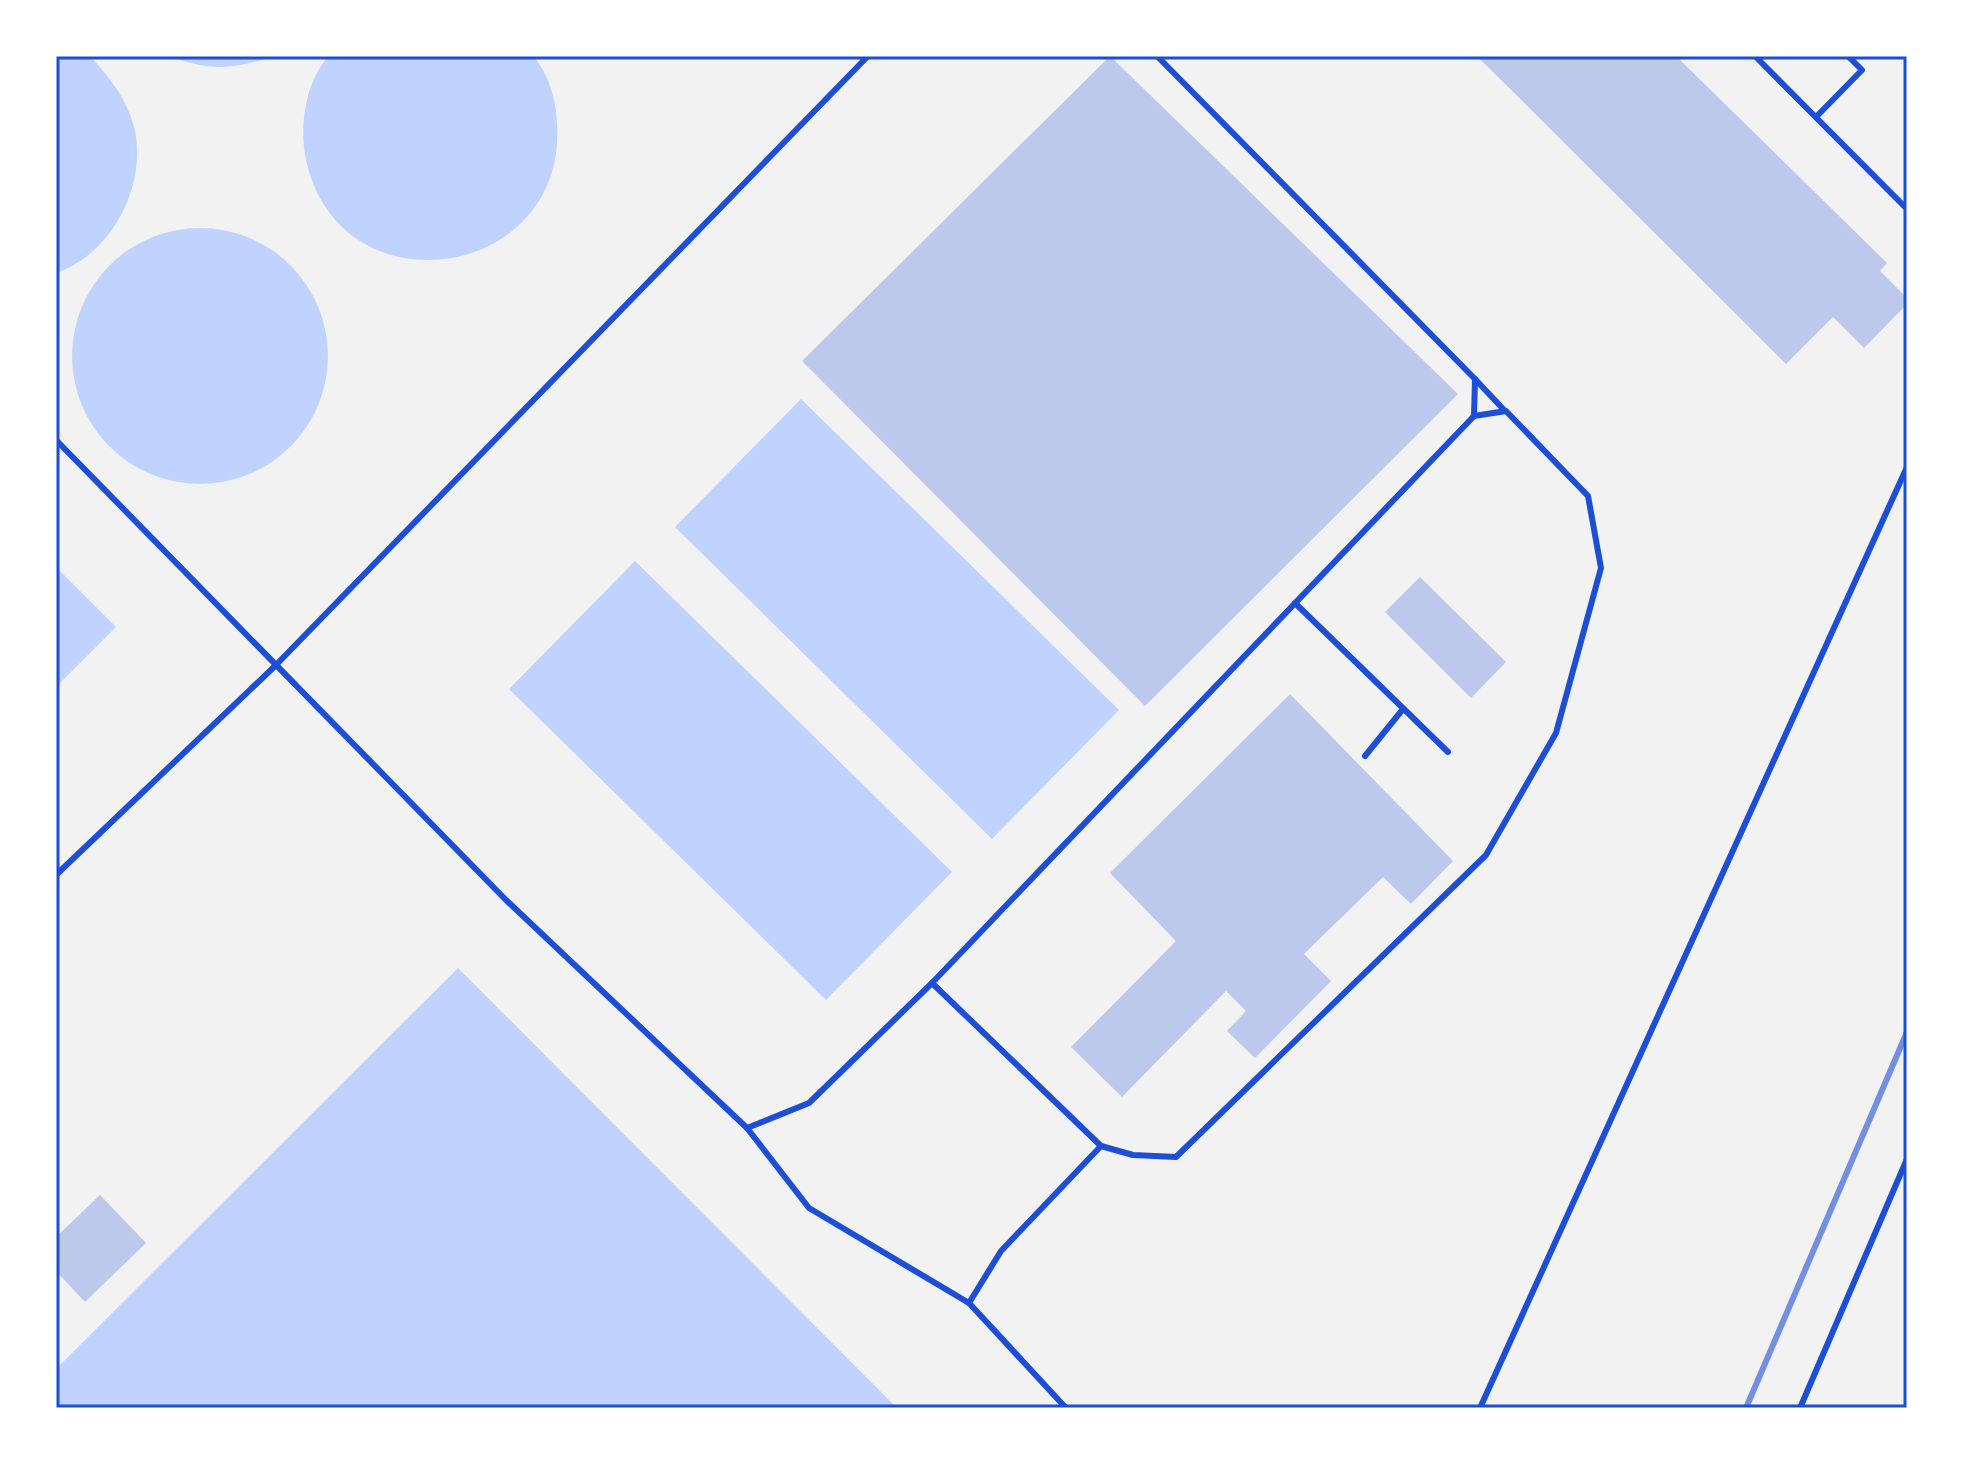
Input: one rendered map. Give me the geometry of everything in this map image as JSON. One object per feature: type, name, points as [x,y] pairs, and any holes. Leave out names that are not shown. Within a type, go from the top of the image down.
[{"type":"lane","points":[[56,875],[275,666],[868,56]]},
{"type":"lane","points":[[932,983],[1101,1146],[1133,1155],[1176,1157],[1486,855],[1556,733],[1601,568],[1588,496],[1157,56]]},
{"type":"lane","points":[[1755,56],[1907,209]]},
{"type":"lane","points":[[1816,117],[1862,70],[1848,56]]},
{"type":"lane","points":[[1474,416],[1475,379]]},
{"type":"lane","points":[[747,1128],[809,1103],[932,983],[1474,416],[1506,411]]},
{"type":"lane","points":[[56,440],[506,900],[747,1128],[809,1208],[969,1303],[1066,1408]]},
{"type":"lane","points":[[1480,1408],[1907,467]]},
{"type":"lane","points":[[1295,603],[1448,752]]},
{"type":"lane","points":[[1365,756],[1403,709]]},
{"type":"lane","points":[[969,1303],[1001,1251],[1101,1146]]},
{"type":"lane","points":[[1800,1408],[1907,1159]]},
{"type":"water","points":[[56,56],[90,56],[110,79],[125,104],[137,145],[131,191],[110,232],[94,250],[56,273]]},
{"type":"water","points":[[168,56],[274,56],[221,67]]},
{"type":"water","points":[[329,56],[533,56],[551,88],[557,123],[551,176],[527,217],[491,245],[448,258],[403,258],[361,242],[327,209],[306,160],[303,134],[309,91]]},
{"type":"water","points":[[200,228],[237,234],[260,243],[281,257],[299,275],[318,307],[328,356],[322,393],[313,416],[299,437],[281,455],[249,474],[200,484],[163,478],[140,469],[119,455],[101,437],[82,405],[72,356],[78,319],[87,296],[101,275],[119,257],[151,238]]},
{"type":"water","points":[[801,399],[1119,710],[992,839],[675,527]]},
{"type":"water","points":[[635,561],[952,872],[826,1000],[509,689]]},
{"type":"water","points":[[56,567],[116,627],[56,687]]},
{"type":"water","points":[[458,968],[897,1408],[56,1408],[56,1369]]},
{"type":"building","points":[[1110,56],[1458,394],[1145,706],[802,361]]},
{"type":"building","points":[[1477,56],[1676,56],[1887,263],[1880,271],[1907,298],[1907,304],[1864,348],[1833,317],[1786,364]]},
{"type":"building","points":[[1420,577],[1506,662],[1471,698],[1385,612]]},
{"type":"building","points":[[1290,694],[1453,861],[1411,904],[1383,877],[1304,954],[1331,981],[1255,1058],[1227,1031],[1246,1011],[1226,991],[1122,1097],[1071,1047],[1176,941],[1110,873]]},
{"type":"building","points":[[100,1195],[146,1243],[85,1302],[56,1271],[56,1237]]},
{"type":"railway","points":[[1746,1408],[1907,1032]]}]
